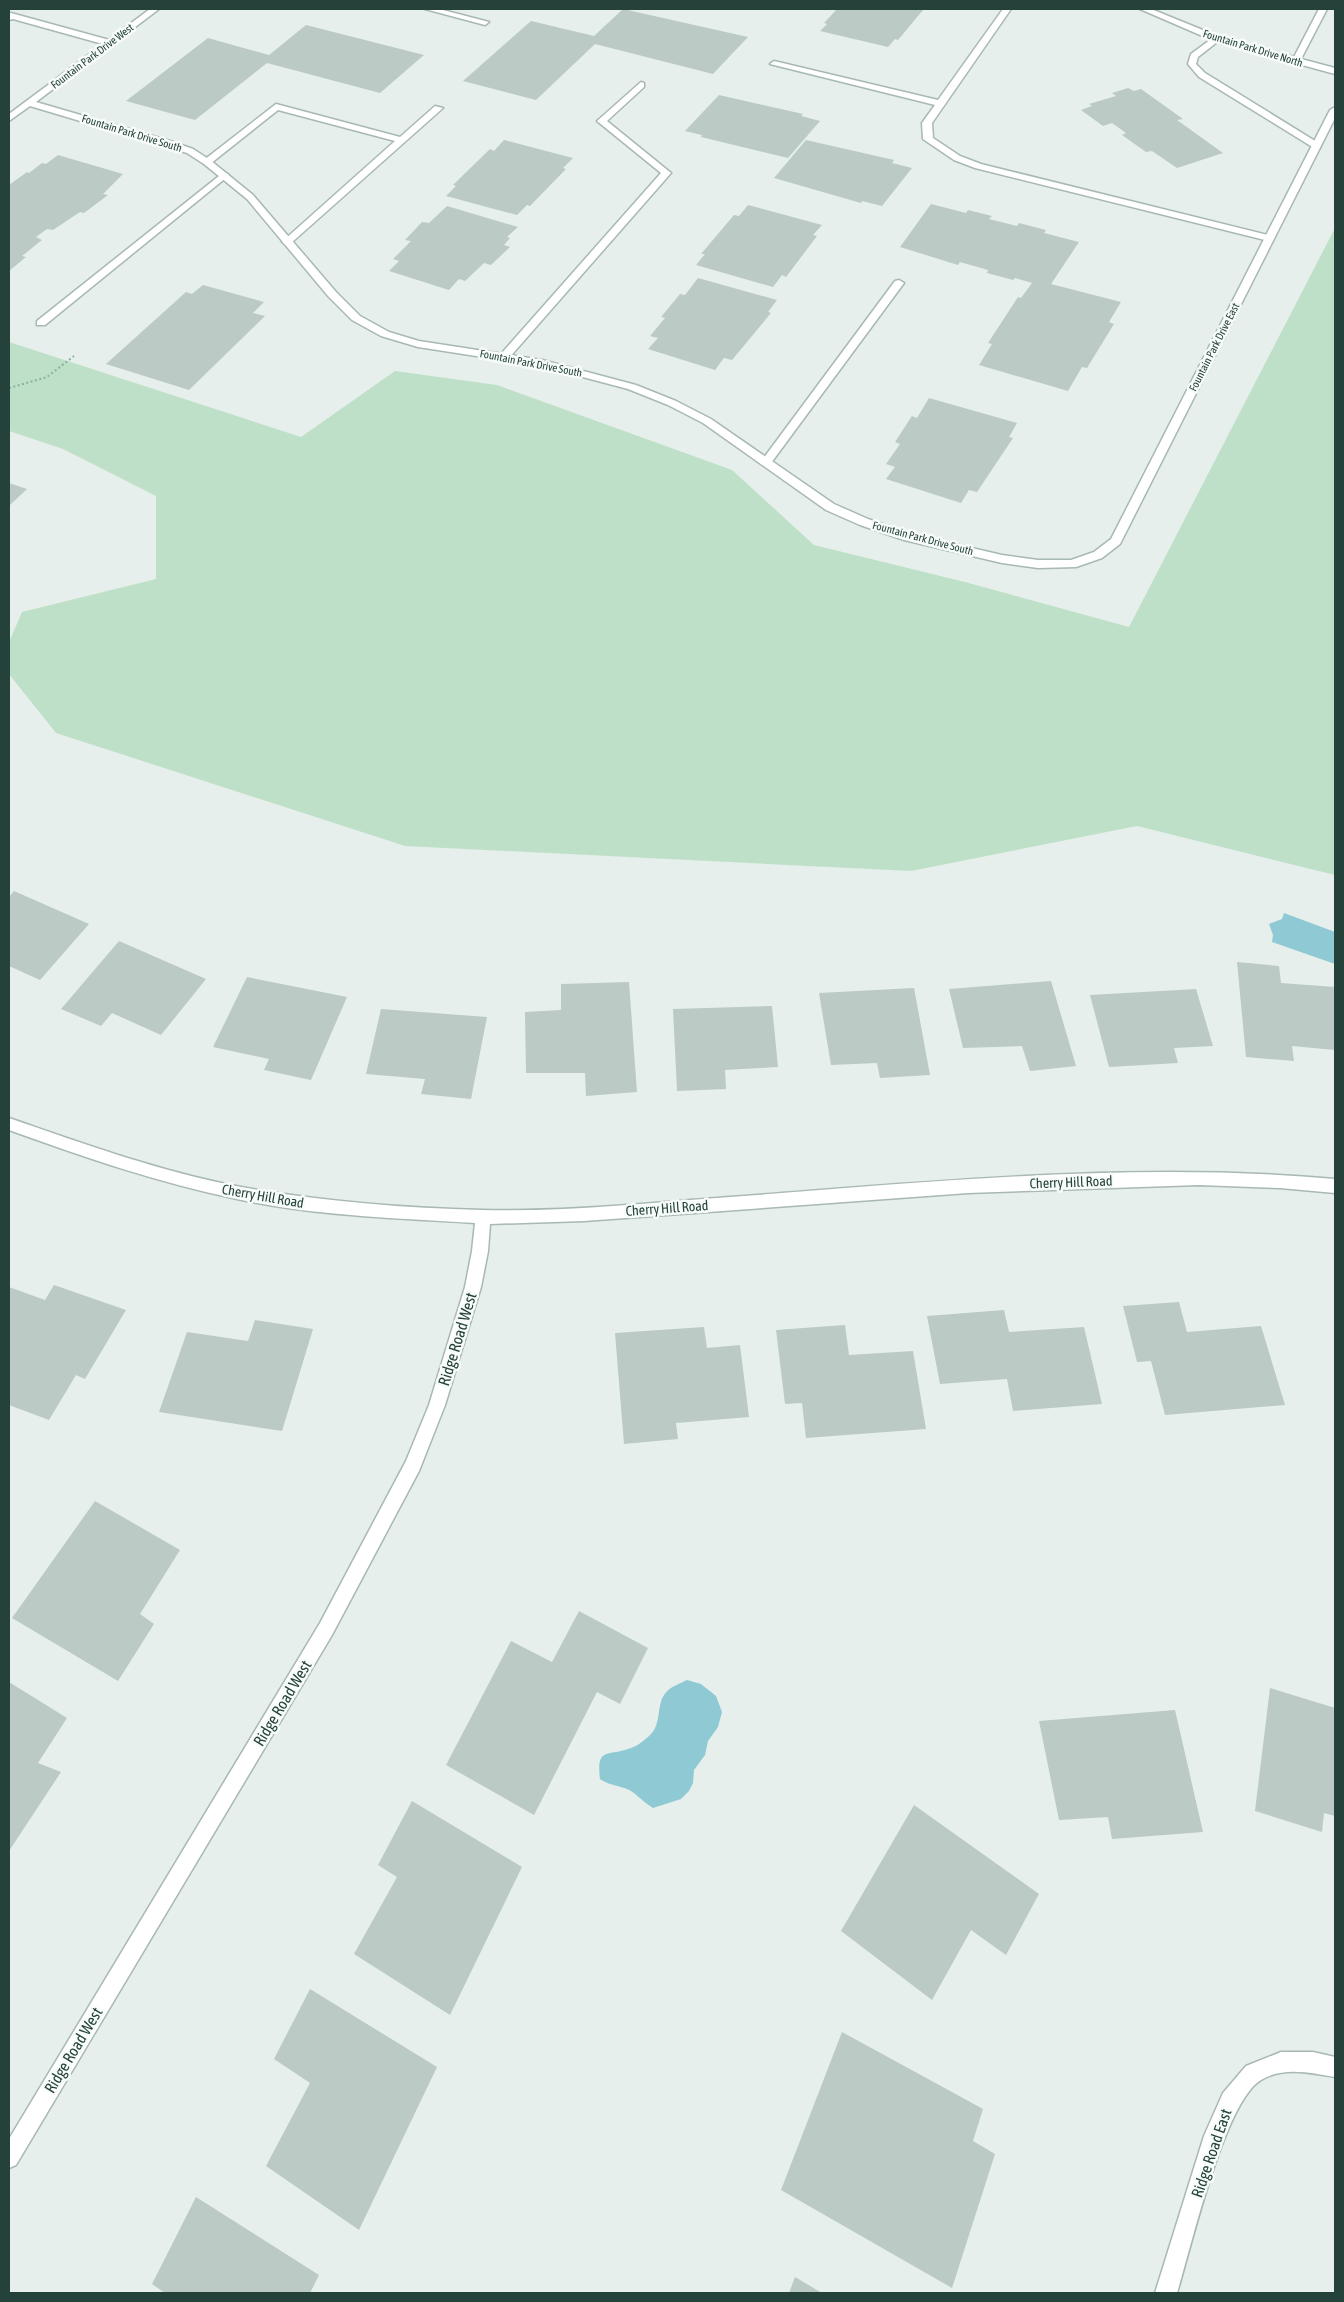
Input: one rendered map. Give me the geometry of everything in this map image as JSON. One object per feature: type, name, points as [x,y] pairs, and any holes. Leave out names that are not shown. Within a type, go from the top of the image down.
[{"type":"street","points":[[10,17],[22,9]]},
{"type":"street","name":"Fountain Park Drive West","points":[[9,118],[155,9]]},
{"type":"street","points":[[429,9],[485,22]]},
{"type":"street","points":[[1007,9],[938,103],[927,123],[928,138],[956,158],[1000,172],[1269,238]]},
{"type":"street","name":"Fountain Park Drive North","points":[[1144,9],[1217,39],[1335,71]]},
{"type":"street","points":[[1296,61],[1323,9]]},
{"type":"street","points":[[10,17],[110,43]]},
{"type":"street","points":[[1217,39],[1194,56],[1192,64],[1202,75],[1317,146]]},
{"type":"street","points":[[774,64],[938,103]]},
{"type":"street","points":[[504,357],[666,173],[602,121],[641,85]]},
{"type":"street","name":"Fountain Park Drive South","points":[[29,103],[167,143],[190,151],[207,162],[250,197],[287,242],[312,268],[332,294],[356,318],[369,327],[418,344],[542,363],[632,387],[672,403],[707,421],[830,506],[864,522],[908,537],[1002,559],[1038,564],[1072,564]]},
{"type":"street","points":[[207,162],[276,107],[402,140]]},
{"type":"street","points":[[287,242],[438,108]]},
{"type":"street","name":"Fountain Park Drive East","points":[[1072,564],[1098,555],[1116,541],[1335,110]]},
{"type":"street","points":[[40,323],[224,174]]},
{"type":"street","points":[[767,461],[899,283]]},
{"type":"street","name":"Cherry Hill Road","points":[[9,1124],[130,1166],[238,1193],[322,1206],[483,1217],[584,1214],[968,1186],[1199,1178],[1280,1181],[1335,1186]]},
{"type":"street","name":"Ridge Road West","points":[[9,2158],[326,1630],[413,1465],[437,1405],[473,1287],[480,1251],[483,1217]]},
{"type":"street","name":"Ridge Road East","points":[[1166,2293],[1214,2136],[1230,2100],[1253,2072],[1281,2062],[1312,2062],[1335,2067]]},
{"type":"path","points":[[9,388],[18,383],[38,380],[52,374],[63,367],[74,356]]},
{"type":"green space","points":[[1335,228],[1335,875],[1137,826],[911,871],[405,846],[56,733],[9,674],[9,642],[22,612],[156,579],[156,496],[63,449],[9,431],[9,342],[301,437],[395,371],[497,385],[732,470],[814,545],[965,582],[1129,627]]},
{"type":"water","points":[[1284,913],[1335,932],[1335,964],[1272,942],[1273,935],[1269,924],[1282,919]]},
{"type":"water","points":[[687,1680],[701,1684],[716,1696],[722,1712],[718,1727],[708,1741],[705,1755],[694,1770],[693,1783],[689,1791],[681,1799],[653,1808],[630,1790],[600,1779],[600,1762],[605,1755],[631,1748],[648,1737],[655,1728],[660,1706],[666,1692]]},
{"type":"building","points":[[623,9],[748,37],[713,74],[595,44],[536,100],[463,81],[531,21],[594,36]]},
{"type":"building","points":[[837,9],[923,10],[898,40],[895,39],[888,47],[820,31],[827,24],[824,23]]},
{"type":"building","points":[[306,25],[424,55],[380,93],[267,63],[195,120],[126,101],[208,38],[269,55]]},
{"type":"building","points":[[1128,88],[1134,91],[1141,89],[1183,119],[1177,120],[1223,153],[1177,168],[1152,151],[1146,152],[1122,135],[1126,133],[1112,123],[1103,126],[1081,110],[1092,106],[1089,104],[1116,96],[1112,93]]},
{"type":"building","points":[[719,95],[803,114],[801,116],[820,121],[788,158],[701,137],[702,135],[685,131]]},
{"type":"building","points":[[504,140],[573,158],[563,168],[566,169],[530,206],[527,205],[517,215],[446,196],[456,186],[453,185],[490,149],[494,151]]},
{"type":"building","points":[[806,140],[894,160],[892,163],[912,168],[882,206],[862,201],[861,203],[774,178]]},
{"type":"building","points":[[58,155],[123,174],[103,194],[108,195],[84,213],[80,212],[53,230],[47,229],[36,237],[42,240],[22,256],[26,257],[9,271],[9,185],[27,172],[29,173],[42,163],[46,164]]},
{"type":"building","points":[[931,204],[966,213],[968,210],[992,216],[989,219],[1017,226],[1019,223],[1046,230],[1044,233],[1079,242],[1051,284],[1121,302],[1109,322],[1114,324],[1087,368],[1082,367],[1068,391],[979,365],[992,344],[988,343],[1018,297],[1021,298],[1032,283],[987,273],[988,270],[960,262],[958,265],[900,247]]},
{"type":"building","points":[[748,205],[822,225],[813,235],[817,236],[786,277],[782,275],[773,287],[696,265],[705,254],[701,254],[734,215],[739,216]]},
{"type":"building","points":[[447,206],[518,227],[507,237],[510,238],[504,245],[510,247],[491,265],[484,263],[465,281],[459,279],[449,290],[389,271],[399,261],[393,259],[411,241],[405,240],[422,222],[429,223]]},
{"type":"building","points":[[698,278],[777,300],[768,312],[771,313],[732,360],[724,358],[715,370],[648,349],[658,338],[650,336],[665,318],[661,317],[680,294],[685,295]]},
{"type":"building","points":[[203,285],[264,302],[253,313],[265,316],[189,390],[106,364],[186,292],[192,294]]},
{"type":"building","points":[[929,398],[1017,423],[1009,437],[1013,438],[977,492],[969,490],[961,503],[886,479],[895,467],[886,464],[900,444],[895,442],[912,416],[917,418]]},
{"type":"building","points":[[9,483],[27,489],[9,506]]},
{"type":"building","points":[[14,891],[89,924],[40,980],[9,966],[9,897]]},
{"type":"building","points":[[119,941],[206,979],[161,1035],[112,1013],[101,1026],[61,1009]]},
{"type":"building","points":[[1237,962],[1279,966],[1281,983],[1335,987],[1335,1050],[1292,1046],[1294,1061],[1246,1057]]},
{"type":"building","points":[[247,977],[347,997],[311,1080],[264,1070],[269,1059],[213,1047]]},
{"type":"building","points":[[1051,981],[1076,1066],[1030,1071],[1022,1046],[963,1048],[949,989]]},
{"type":"building","points":[[629,982],[637,1092],[586,1096],[585,1073],[526,1073],[525,1012],[561,1010],[561,984]]},
{"type":"building","points":[[914,988],[930,1075],[880,1078],[877,1063],[831,1065],[819,993]]},
{"type":"building","points":[[1196,989],[1213,1046],[1174,1048],[1178,1063],[1109,1067],[1090,995]]},
{"type":"building","points":[[772,1006],[778,1067],[725,1070],[726,1089],[677,1091],[673,1009]]},
{"type":"building","points":[[381,1009],[487,1017],[471,1099],[421,1094],[425,1079],[366,1074]]},
{"type":"building","points":[[54,1285],[126,1310],[85,1379],[76,1375],[49,1420],[9,1405],[9,1287],[45,1300]]},
{"type":"building","points":[[1179,1302],[1187,1332],[1261,1326],[1285,1405],[1165,1415],[1151,1361],[1137,1362],[1123,1306]]},
{"type":"building","points":[[1004,1310],[1009,1332],[1084,1327],[1102,1404],[1013,1411],[1007,1379],[940,1384],[927,1316]]},
{"type":"building","points":[[255,1320],[313,1329],[282,1431],[159,1412],[187,1332],[248,1341]]},
{"type":"building","points":[[845,1325],[849,1355],[913,1351],[926,1429],[806,1438],[802,1403],[785,1404],[776,1330]]},
{"type":"building","points":[[704,1327],[707,1348],[740,1345],[749,1417],[676,1423],[678,1439],[624,1444],[615,1333]]},
{"type":"building","points":[[95,1501],[180,1550],[140,1614],[154,1624],[118,1681],[12,1618]]},
{"type":"building","points":[[579,1611],[648,1648],[620,1704],[597,1692],[534,1815],[446,1765],[511,1641],[552,1662]]},
{"type":"building","points":[[9,1682],[67,1718],[38,1763],[61,1772],[9,1851]]},
{"type":"building","points":[[1270,1688],[1335,1708],[1335,1816],[1324,1813],[1322,1832],[1255,1811]]},
{"type":"building","points":[[1175,1710],[1203,1832],[1112,1839],[1108,1817],[1059,1820],[1039,1721]]},
{"type":"building","points":[[412,1801],[522,1867],[450,2015],[354,1954],[397,1877],[378,1865]]},
{"type":"building","points":[[914,1805],[1039,1894],[1006,1955],[971,1930],[932,2000],[841,1931]]},
{"type":"building","points":[[310,1989],[437,2067],[359,2230],[266,2166],[310,2083],[274,2059]]},
{"type":"building","points":[[842,2032],[983,2109],[973,2141],[995,2154],[952,2288],[781,2190]]},
{"type":"building","points":[[196,2197],[319,2275],[310,2293],[165,2293],[152,2284]]},
{"type":"building","points":[[795,2277],[822,2293],[789,2293]]}]
